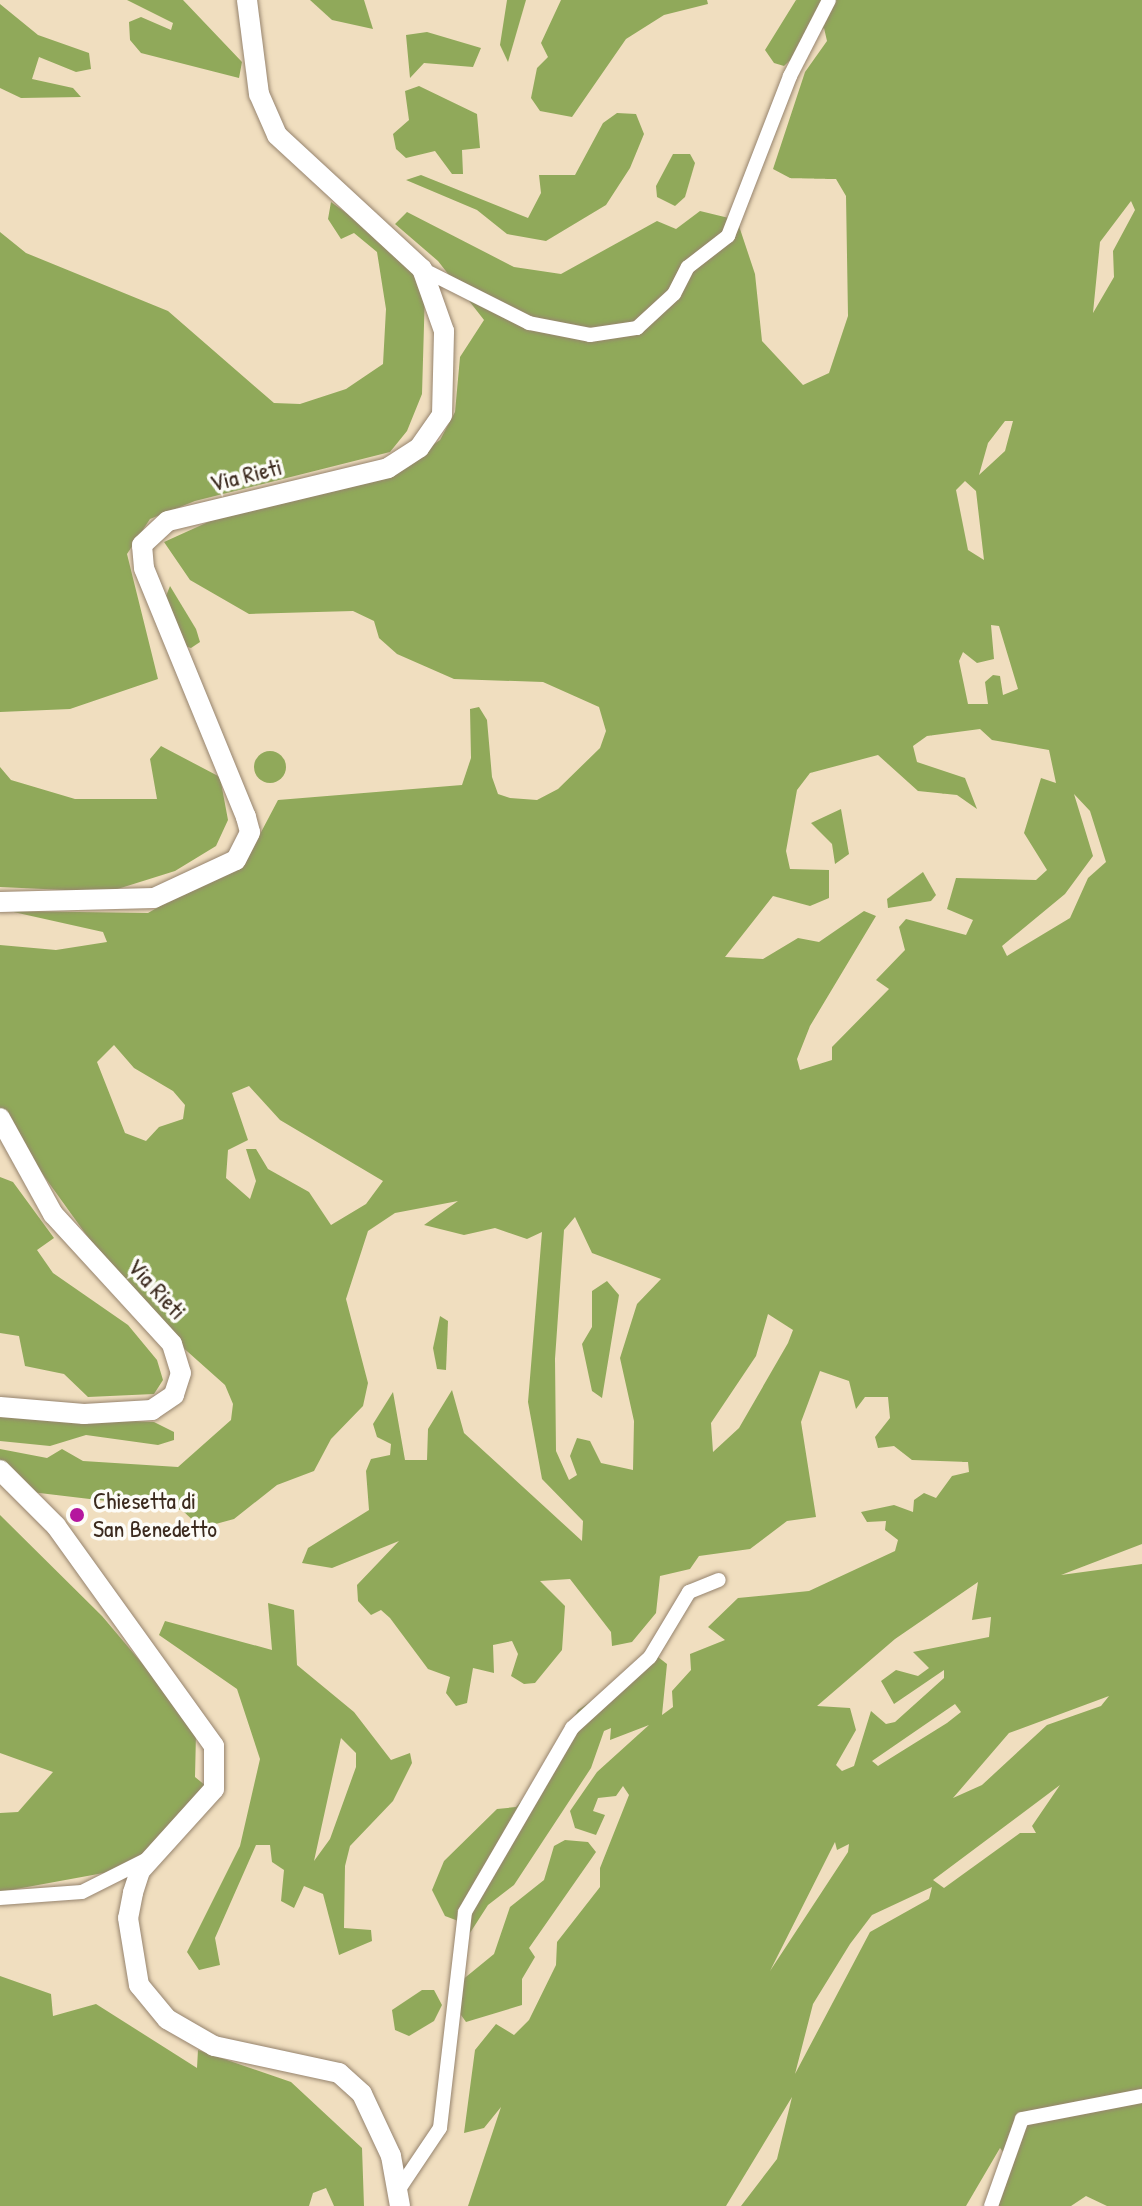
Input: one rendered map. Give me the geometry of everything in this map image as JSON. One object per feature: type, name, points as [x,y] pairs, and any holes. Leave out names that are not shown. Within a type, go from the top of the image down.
[{"type":"street","name":"Via Rieti","points":[[0,902],[154,898],[236,860],[246,845],[246,817],[144,568],[142,545],[168,521],[388,468],[419,448],[435,430],[447,394],[444,331],[422,269],[277,135],[259,94],[247,0]]},
{"type":"street","points":[[422,269],[529,323],[590,335],[646,322],[688,267],[728,236],[790,76],[829,0]]},
{"type":"street","name":"Via Rieti","points":[[0,1118],[53,1214],[172,1344],[181,1373],[167,1403],[152,1410],[84,1414],[0,1407]]},
{"type":"street","points":[[0,1470],[56,1526],[214,1746],[214,1789],[140,1871],[128,1918],[131,1963],[149,2003],[214,2046],[339,2073],[362,2094],[400,2196]]},
{"type":"street","points":[[400,2196],[440,2128],[465,1912],[572,1728],[650,1657],[689,1592],[719,1580]]},
{"type":"street","points":[[0,1898],[82,1892],[154,1856]]},
{"type":"street","points":[[991,2206],[1022,2119],[1142,2096]]},
{"type":"green space","points":[[127,0],[183,0],[242,62],[239,78],[141,53],[130,40],[129,22],[141,17],[171,30],[173,23]]},
{"type":"green space","points":[[310,0],[364,0],[373,29],[332,20]]},
{"type":"green space","points":[[507,0],[526,0],[508,62],[500,45]]},
{"type":"green space","points":[[561,0],[707,0],[708,4],[664,15],[626,39],[572,117],[540,111],[531,98],[537,68],[548,57],[541,43]]},
{"type":"green space","points":[[796,0],[1142,0],[1142,1544],[1061,1575],[1142,1564],[1142,2206],[1107,2206],[1086,2196],[1071,2206],[998,2206],[1007,2157],[1000,2148],[966,2206],[741,2206],[777,2159],[792,2097],[726,2206],[468,2206],[501,2107],[484,2128],[464,2133],[475,2050],[496,2024],[514,2035],[529,2020],[556,1965],[557,1942],[600,1887],[600,1868],[629,1795],[623,1786],[616,1796],[598,1798],[593,1811],[605,1815],[596,1835],[575,1828],[570,1811],[597,1772],[649,1725],[610,1740],[611,1728],[604,1731],[591,1768],[514,1885],[488,1905],[468,1936],[461,1922],[445,1916],[432,1890],[444,1861],[497,1809],[516,1807],[537,1784],[578,1710],[658,1657],[667,1664],[662,1715],[673,1707],[672,1691],[691,1670],[690,1654],[725,1640],[708,1627],[738,1598],[809,1591],[895,1551],[898,1540],[885,1530],[886,1521],[867,1522],[861,1512],[894,1505],[913,1512],[914,1500],[924,1493],[936,1498],[952,1476],[969,1472],[968,1462],[912,1460],[894,1446],[878,1448],[875,1437],[890,1418],[888,1397],[865,1397],[856,1409],[849,1381],[820,1371],[801,1422],[816,1517],[787,1521],[750,1549],[699,1556],[690,1569],[660,1576],[656,1613],[632,1642],[612,1646],[611,1632],[570,1579],[540,1581],[565,1606],[562,1650],[535,1683],[524,1684],[511,1676],[518,1654],[512,1641],[493,1645],[494,1673],[473,1668],[467,1703],[456,1706],[446,1693],[450,1677],[428,1669],[390,1618],[381,1610],[371,1615],[358,1601],[357,1585],[399,1541],[332,1568],[302,1563],[308,1548],[369,1510],[366,1471],[371,1459],[390,1455],[391,1444],[377,1437],[373,1424],[393,1392],[405,1460],[427,1460],[428,1429],[452,1390],[464,1433],[582,1541],[583,1521],[542,1479],[528,1402],[542,1232],[527,1239],[495,1228],[464,1235],[424,1225],[458,1201],[395,1213],[368,1231],[346,1299],[368,1383],[363,1406],[331,1439],[314,1471],[277,1485],[234,1519],[201,1528],[182,1510],[31,1492],[0,1466],[0,1449],[47,1458],[62,1449],[83,1461],[178,1467],[231,1420],[233,1404],[225,1385],[179,1344],[90,1240],[0,1115],[0,945],[56,950],[107,942],[103,932],[9,911],[148,913],[249,855],[278,800],[462,785],[471,758],[470,709],[479,707],[487,720],[492,777],[498,794],[510,798],[537,800],[558,789],[600,748],[606,731],[599,707],[543,682],[454,679],[397,654],[379,638],[374,621],[353,611],[249,614],[190,580],[164,542],[217,518],[391,474],[440,440],[455,412],[460,357],[484,320],[438,261],[395,224],[407,212],[514,267],[561,274],[657,221],[676,229],[700,211],[737,220],[755,274],[762,341],[803,385],[829,373],[848,316],[846,196],[836,179],[790,178],[773,169],[805,72],[827,41],[824,28],[784,66],[774,63],[765,50]],"holes":[[[1131,201],[1135,210],[1113,251],[1114,277],[1093,313],[1100,242]],[[1005,421],[1013,421],[1005,451],[979,475],[988,443]],[[965,481],[976,491],[984,560],[968,550],[956,490]],[[991,625],[999,626],[1018,689],[1003,695],[1000,676],[993,675],[985,682],[988,704],[968,704],[959,661],[963,652],[977,663],[994,659]],[[980,729],[992,740],[1049,750],[1056,783],[1041,778],[1024,833],[1047,870],[1036,880],[956,878],[947,909],[973,920],[966,935],[906,919],[899,927],[905,950],[876,980],[889,989],[832,1047],[832,1060],[800,1070],[797,1059],[810,1026],[876,916],[864,911],[819,942],[798,938],[763,959],[725,957],[773,896],[810,906],[829,898],[829,870],[790,869],[786,851],[797,790],[810,773],[878,755],[918,791],[957,795],[977,809],[965,778],[917,762],[913,746],[927,736]],[[1074,794],[1090,811],[1106,862],[1088,878],[1070,918],[1007,956],[1002,946],[1065,894],[1093,856]],[[114,1045],[134,1068],[173,1091],[185,1105],[183,1119],[159,1127],[146,1141],[125,1133],[97,1062]],[[249,1086],[280,1120],[383,1181],[366,1204],[331,1225],[309,1192],[268,1169],[256,1149],[246,1149],[256,1181],[250,1199],[226,1178],[228,1150],[248,1140],[232,1093]],[[575,1217],[592,1253],[661,1279],[637,1304],[620,1358],[634,1421],[633,1470],[601,1463],[590,1441],[577,1438],[570,1456],[577,1475],[569,1480],[556,1451],[555,1359],[564,1230]],[[768,1314],[793,1330],[788,1343],[739,1428],[713,1452],[711,1423],[756,1356]],[[978,1582],[972,1620],[991,1617],[989,1637],[913,1652],[929,1668],[918,1676],[896,1670],[881,1681],[894,1704],[944,1670],[944,1678],[895,1722],[886,1724],[871,1711],[854,1766],[842,1771],[836,1765],[856,1730],[850,1708],[817,1706],[895,1639]],[[1109,1696],[1101,1706],[1047,1725],[982,1785],[953,1798],[1009,1733]],[[955,1704],[961,1712],[878,1766],[872,1761]],[[1060,1785],[1032,1826],[1036,1833],[1020,1833],[944,1888],[933,1880]],[[835,1842],[837,1850],[849,1844],[848,1852],[770,1971]],[[932,1887],[929,1899],[870,1932],[795,2074],[813,2004],[872,1915]]]},
{"type":"green space","points":[[0,4],[38,35],[89,53],[91,69],[76,72],[39,57],[32,79],[73,88],[81,97],[21,98],[0,88]]},
{"type":"green space","points":[[427,32],[481,48],[473,67],[424,63],[410,78],[406,35]]},
{"type":"green space","points":[[419,86],[477,114],[480,148],[462,150],[463,174],[452,174],[435,151],[406,158],[396,149],[393,134],[409,120],[405,91]]},
{"type":"green space","points":[[617,113],[636,114],[644,134],[630,168],[606,205],[546,241],[507,234],[477,210],[406,180],[421,175],[528,218],[541,193],[539,175],[575,175],[603,123]]},
{"type":"green space","points":[[673,154],[690,154],[695,163],[685,197],[675,206],[657,197],[656,186]]},
{"type":"green space","points":[[331,202],[399,251],[425,291],[422,394],[407,431],[390,452],[195,501],[150,519],[127,554],[158,679],[70,709],[0,712],[0,232],[26,253],[168,311],[274,403],[300,404],[346,389],[383,364],[386,309],[377,252],[354,233],[341,239],[328,219]]},
{"type":"green space","points":[[170,586],[196,629],[200,642],[191,648],[181,645],[164,601]]},
{"type":"green space","points":[[161,746],[220,777],[228,820],[216,846],[175,871],[108,892],[0,887],[0,767],[11,780],[75,799],[157,799],[150,759]]},
{"type":"green space","points":[[270,751],[281,756],[286,767],[281,778],[270,783],[259,778],[254,767],[259,756]]},
{"type":"green space","points":[[841,809],[849,854],[835,864],[832,844],[811,823]]},
{"type":"green space","points":[[923,872],[936,895],[931,901],[888,908],[887,899]]},
{"type":"green space","points":[[0,1177],[13,1182],[54,1238],[37,1250],[53,1273],[128,1325],[157,1360],[163,1380],[154,1394],[88,1397],[64,1374],[25,1366],[19,1336],[0,1333]]},
{"type":"green space","points":[[607,1281],[619,1295],[602,1398],[592,1391],[582,1344],[592,1327],[592,1291]]},
{"type":"green space","points":[[440,1316],[448,1321],[446,1370],[437,1369],[433,1348]]},
{"type":"green space","points":[[0,1416],[154,1422],[174,1432],[174,1440],[158,1445],[86,1435],[50,1446],[0,1441]]},
{"type":"green space","points":[[0,1515],[102,1616],[179,1707],[196,1734],[195,1777],[206,1786],[149,1851],[109,1872],[0,1892],[0,1813],[18,1812],[53,1772],[0,1753]]},
{"type":"green space","points":[[268,1603],[294,1610],[297,1665],[354,1712],[391,1760],[410,1753],[412,1763],[393,1801],[350,1846],[345,1866],[344,1928],[371,1930],[372,1941],[339,1955],[323,1894],[304,1886],[294,1908],[281,1901],[284,1870],[272,1862],[270,1845],[256,1845],[215,1938],[220,1965],[199,1970],[187,1952],[240,1846],[260,1759],[237,1689],[159,1635],[165,1621],[272,1650]],"holes":[[[341,1738],[356,1753],[356,1767],[330,1839],[314,1861]]]},
{"type":"green space","points":[[565,1840],[588,1842],[596,1852],[529,1948],[535,1957],[522,1979],[522,2005],[466,2022],[456,2008],[461,1981],[494,1954],[510,1907],[544,1880],[554,1846]]},
{"type":"green space","points":[[0,1976],[51,1994],[53,2016],[96,2004],[197,2068],[198,2050],[291,2082],[362,2148],[364,2206],[334,2206],[326,2188],[313,2193],[309,2206],[0,2206]]},
{"type":"green space","points":[[422,1990],[434,1990],[442,2005],[434,2021],[409,2036],[395,2030],[392,2010]]},
{"type":"place","name":"Chiesetta di San Benedetto","points":[[77,1515]]}]
